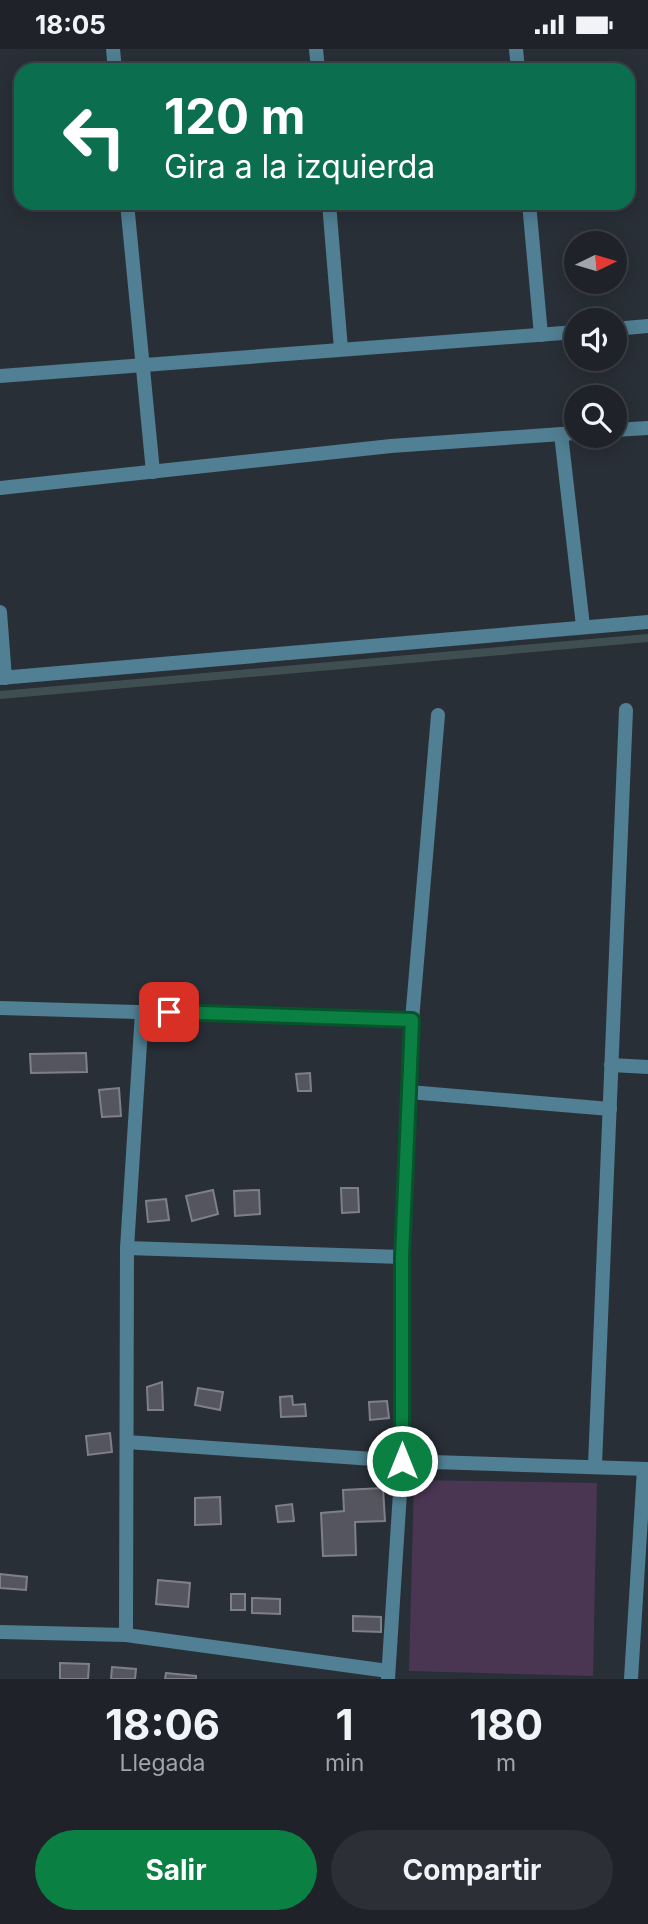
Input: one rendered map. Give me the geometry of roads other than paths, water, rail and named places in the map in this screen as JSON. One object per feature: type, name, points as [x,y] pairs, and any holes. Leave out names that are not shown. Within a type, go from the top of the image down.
[{"type":"street","points":[[128,210],[153,472]]},
{"type":"street","points":[[330,210],[341,349]]},
{"type":"street","points":[[530,210],[541,335]]},
{"type":"street","points":[[627,328],[648,326]]},
{"type":"street","points":[[0,376],[564,333]]},
{"type":"street","points":[[627,429],[648,428]]},
{"type":"street","points":[[0,488],[391,446],[564,433]]},
{"type":"street","points":[[570,448],[583,626]]},
{"type":"street","points":[[0,613],[2,678],[648,622]]},
{"type":"street","points":[[595,1465],[626,709]]},
{"type":"street","points":[[0,1632],[126,1635],[388,1675],[402,1461],[402,1257],[412,1020],[438,715]]},
{"type":"street","points":[[0,1008],[412,1020]]},
{"type":"street","points":[[126,1635],[127,1248],[142,1011]]},
{"type":"street","points":[[611,1065],[648,1067]]},
{"type":"street","points":[[409,1092],[610,1108]]},
{"type":"street","points":[[127,1248],[402,1257]]},
{"type":"street","points":[[127,1442],[402,1461],[595,1465],[646,1469],[631,1679]]},
{"type":"waterway","points":[[0,695],[648,638]]}]
